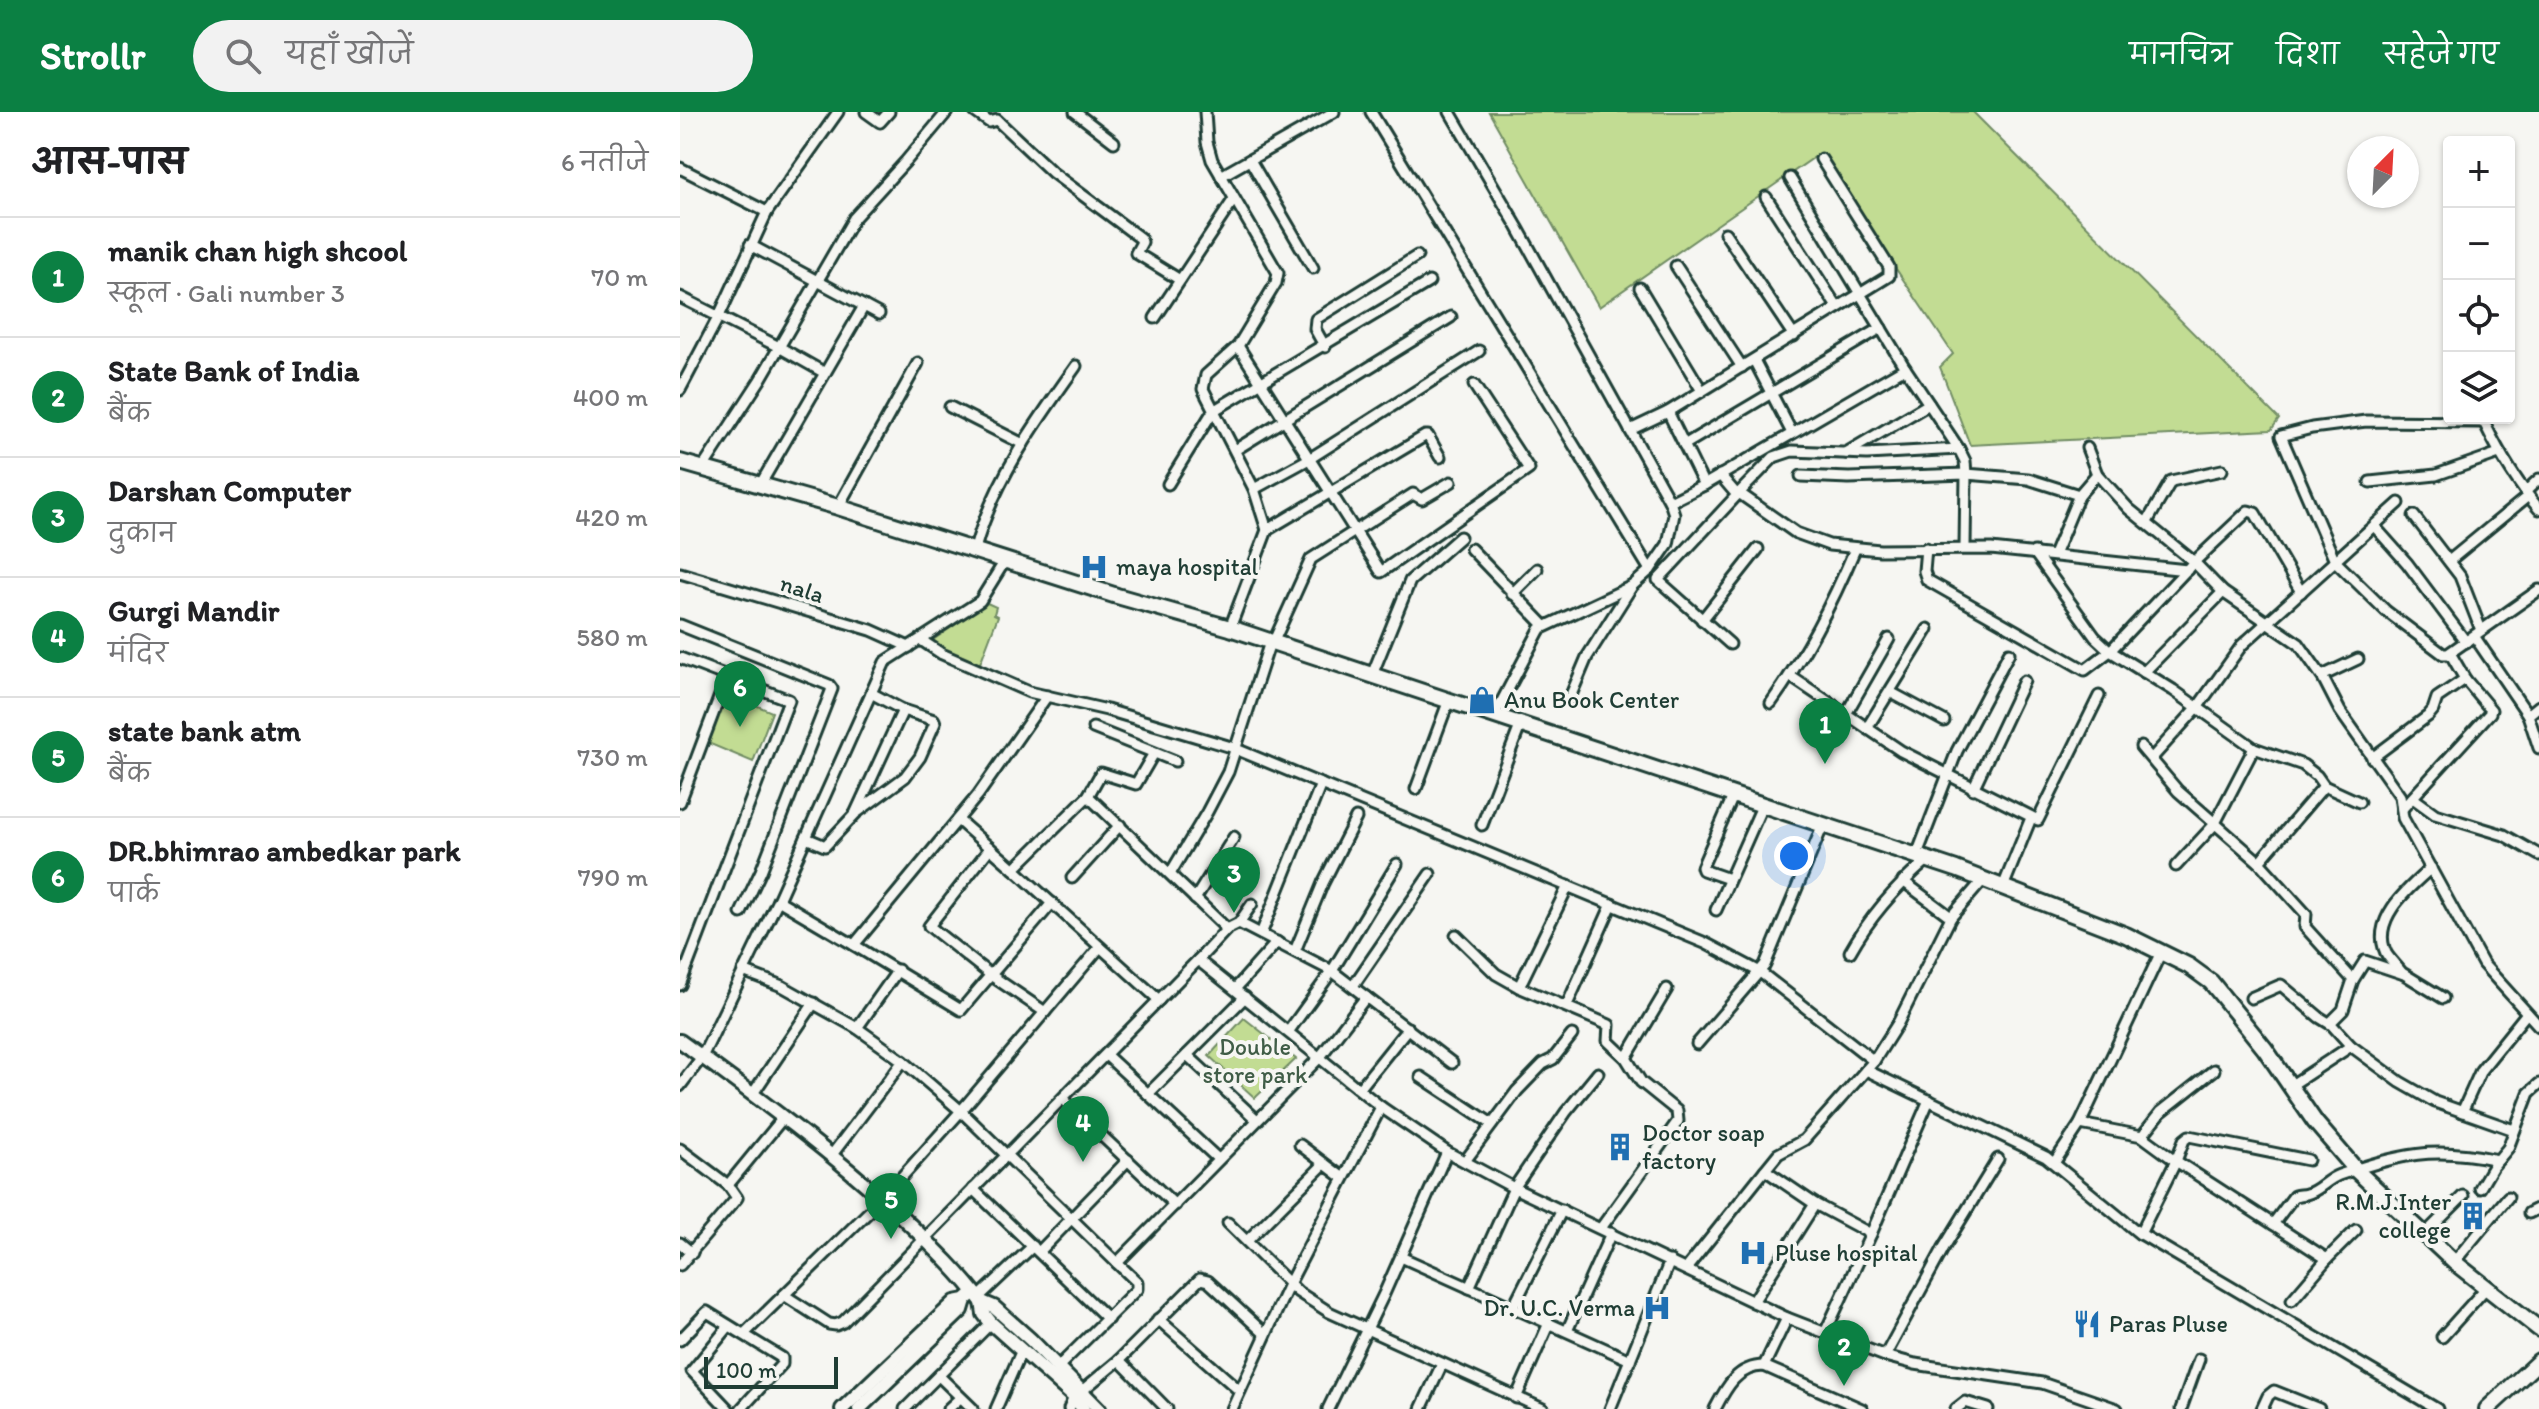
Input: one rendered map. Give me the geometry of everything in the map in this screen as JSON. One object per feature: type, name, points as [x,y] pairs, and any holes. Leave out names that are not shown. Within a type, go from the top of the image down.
[{"type":"main road","points":[[680,462],[838,507],[1117,596],[1230,628],[1734,794],[2003,887],[2126,935],[2189,966],[2211,982],[2265,1049],[2315,1122],[2357,1171],[2423,1236],[2539,1329]]},
{"type":"main road","points":[[2487,1409],[2539,1361]]},
{"type":"street","points":[[680,390],[719,316],[767,212],[838,112]]},
{"type":"street","points":[[866,112],[880,122],[889,112]]},
{"type":"street","points":[[702,469],[859,211],[947,112]]},
{"type":"street","points":[[975,112],[989,122],[997,120],[1053,173],[1140,238],[1142,242],[1136,253],[1180,280]]},
{"type":"street","points":[[1075,112],[1114,142]]},
{"type":"street","points":[[1205,112],[1209,152],[1278,273],[1276,283],[1238,346],[1206,375],[1203,389],[1254,489],[1267,530],[1230,628]]},
{"type":"street","points":[[1221,176],[1334,112]]},
{"type":"street","points":[[1371,112],[1650,570]]},
{"type":"street","points":[[1450,112],[1518,228],[1674,514],[1668,544],[1650,570],[1632,586],[1587,657],[1568,702]]},
{"type":"street","points":[[1630,430],[1668,412],[1794,336],[1891,272],[1821,159]]},
{"type":"street","points":[[1250,160],[1313,268]]},
{"type":"street","points":[[680,168],[767,212]]},
{"type":"street","points":[[1790,178],[1965,461],[1965,547]]},
{"type":"street","points":[[1766,197],[1837,307]]},
{"type":"street","points":[[1155,318],[1234,199]]},
{"type":"street","points":[[1725,233],[1794,336]]},
{"type":"street","points":[[750,245],[879,314]]},
{"type":"street","points":[[1325,347],[1315,329],[1316,319],[1417,256]]},
{"type":"street","points":[[1676,266],[1742,367]]},
{"type":"street","points":[[1168,484],[1213,411],[1325,347],[1429,282]]},
{"type":"street","points":[[1640,288],[1702,391]]},
{"type":"street","points":[[680,297],[825,373]]},
{"type":"street","points":[[760,485],[864,306]]},
{"type":"street","points":[[1235,450],[1451,317]]},
{"type":"street","points":[[1684,445],[1881,328]]},
{"type":"street","points":[[1238,346],[1379,571],[1383,572],[1528,471],[1474,385]]},
{"type":"street","points":[[1254,489],[1309,459],[1479,351]]},
{"type":"street","points":[[1754,360],[1792,433]]},
{"type":"street","points":[[838,507],[918,363]]},
{"type":"street","points":[[975,549],[988,512],[1023,444],[1076,366]]},
{"type":"street","points":[[1670,502],[1905,368]]},
{"type":"street","points":[[1845,453],[1929,404]]},
{"type":"street","points":[[950,407],[1023,444]]},
{"type":"street","points":[[1668,412],[1704,485]]},
{"type":"street","points":[[2539,509],[2499,453],[2485,424],[2475,421],[2349,423],[2283,435],[2281,440],[2335,561],[2386,611],[2443,654],[2450,653],[2539,590]]},
{"type":"street","points":[[1267,530],[1425,436],[1428,436],[1440,457]]},
{"type":"street","points":[[2087,448],[2097,474],[2190,566],[2299,644],[2322,676],[2340,711],[2400,796],[2403,818],[2483,964],[2539,1026]]},
{"type":"street","points":[[1730,644],[1658,580],[1763,467],[1782,453],[1792,451],[1845,453],[1959,449]]},
{"type":"street","points":[[2370,482],[2436,475],[2499,453]]},
{"type":"street","points":[[2147,522],[2171,481],[2222,470]]},
{"type":"street","points":[[1801,476],[1849,478],[1966,474],[2028,479],[2079,495]]},
{"type":"street","points":[[2054,555],[2079,495],[2097,474]]},
{"type":"street","points":[[1720,475],[1738,494],[1796,533],[1829,545],[1855,549],[1965,547],[2034,552],[2148,568],[2190,566]]},
{"type":"street","points":[[2449,561],[2527,494],[2539,479]]},
{"type":"street","points":[[1170,874],[1218,793],[1271,642],[1306,566],[1317,554],[1413,494],[1422,499],[1451,482]]},
{"type":"street","points":[[2152,758],[2197,708],[2242,645],[2399,503]]},
{"type":"street","points":[[1926,548],[1924,571],[1927,580],[2085,670],[2110,651],[2245,513],[2252,511],[2301,592]]},
{"type":"street","points":[[2414,516],[2464,582],[2474,636]]},
{"type":"street","points":[[2375,527],[2474,636],[2528,715],[2539,748]]},
{"type":"street","points":[[1372,675],[1414,576],[1460,537]]},
{"type":"street","points":[[1471,549],[1544,625]]},
{"type":"street","points":[[1702,620],[1758,549]]},
{"type":"street","points":[[1771,703],[1832,605],[1855,549]]},
{"type":"street","points":[[2034,552],[2095,637],[2110,651],[2254,748],[2303,765],[2324,786],[2359,802]]},
{"type":"street","points":[[680,1086],[702,1057],[778,900],[885,662],[980,601],[1006,559]]},
{"type":"street","points":[[1512,594],[1537,569]]},
{"type":"street","name":"nala","points":[[680,573],[914,644],[1029,692],[1107,710],[1234,748],[1705,943],[1874,1061]]},
{"type":"street","points":[[1494,716],[1544,625],[1632,586]]},
{"type":"street","points":[[2144,672],[2223,592]]},
{"type":"street","points":[[680,625],[829,685],[832,689],[761,871],[741,913]]},
{"type":"street","points":[[1867,728],[1928,629]]},
{"type":"street","points":[[1846,714],[1889,639]]},
{"type":"street","points":[[1850,952],[1873,915],[1921,859],[1947,775],[1967,730],[2009,653]]},
{"type":"street","points":[[2402,809],[2491,710],[2465,679],[2450,653]]},
{"type":"street","points":[[680,658],[789,700],[680,985]]},
{"type":"street","points":[[2322,676],[2358,659]]},
{"type":"street","points":[[1790,676],[1901,751],[2038,820],[2099,696]]},
{"type":"street","points":[[680,802],[727,677]]},
{"type":"street","points":[[2372,758],[2428,716],[2437,698],[2465,679]]},
{"type":"street","points":[[1973,789],[2024,681]]},
{"type":"street","points":[[1890,692],[1944,721]]},
{"type":"street","points":[[806,838],[825,846],[856,813],[905,777],[920,757],[935,723],[932,719],[903,710],[871,693]]},
{"type":"street","points":[[854,945],[978,795],[1047,696]]},
{"type":"street","points":[[1416,789],[1449,700]]},
{"type":"street","points":[[2528,715],[2539,706]]},
{"type":"street","points":[[856,813],[903,710]]},
{"type":"street","points":[[1482,825],[1520,726]]},
{"type":"street","points":[[1093,728],[1175,761]]},
{"type":"street","points":[[2141,747],[2178,791],[2259,862],[2306,914],[2305,927],[2353,980]]},
{"type":"street","points":[[2176,866],[2214,825],[2254,748]]},
{"type":"street","points":[[1014,869],[1088,796],[1102,772],[1132,785],[1138,783],[1154,753]]},
{"type":"street","points":[[1261,934],[1321,784]]},
{"type":"street","points":[[2259,862],[2324,786]]},
{"type":"street","points":[[1729,879],[1702,867],[1734,794]]},
{"type":"street","points":[[1088,796],[1227,929]]},
{"type":"street","points":[[2413,798],[2435,814],[2504,835],[2539,855]]},
{"type":"street","points":[[1716,910],[1763,804]]},
{"type":"street","points":[[1295,951],[1323,883],[1356,818]]},
{"type":"street","points":[[2003,887],[2031,818]]},
{"type":"street","points":[[958,820],[1159,1000]]},
{"type":"street","points":[[1072,878],[1120,825]]},
{"type":"street","points":[[1697,1044],[1756,976],[1823,825]]},
{"type":"street","points":[[1195,899],[1234,837]]},
{"type":"street","points":[[990,848],[929,926],[992,976],[1045,1012]]},
{"type":"street","points":[[1288,1032],[1332,971],[1397,864]]},
{"type":"street","points":[[2404,974],[2385,949],[2385,923],[2401,895],[2431,868]]},
{"type":"street","points":[[1353,986],[1430,874]]},
{"type":"street","points":[[1686,1269],[1778,1154],[1804,1140],[1874,1061],[1898,1023],[1951,917],[1983,880]]},
{"type":"street","points":[[1903,881],[1951,917]]},
{"type":"street","points":[[1519,987],[1568,886]]},
{"type":"street","points":[[778,900],[961,1010],[1052,903]]},
{"type":"street","points":[[784,1295],[829,1324],[843,1322],[1227,929],[1239,923],[1252,904]]},
{"type":"street","points":[[1567,1005],[1612,904]]},
{"type":"street","points":[[1239,923],[1332,971],[1452,1063]]},
{"type":"street","points":[[1456,935],[1496,974],[1609,1025],[1608,1041],[1626,1058],[1641,1082],[1677,1111],[1679,1117],[1601,1228]]},
{"type":"street","points":[[1235,989],[1277,942]]},
{"type":"street","points":[[744,1334],[882,1199],[1100,947]]},
{"type":"street","points":[[2058,1157],[2080,1124],[2161,952]]},
{"type":"street","points":[[1198,960],[1381,1107],[1447,1152],[1514,1188],[1787,1318],[1885,1356],[2042,1383],[2117,1409]]},
{"type":"street","points":[[2330,1023],[2343,1010],[2353,980],[2367,961],[2404,974],[2443,998]]},
{"type":"street","points":[[857,1028],[898,970]]},
{"type":"street","points":[[743,971],[814,1003],[857,1028],[903,1061],[1008,1155],[1137,1282],[1138,1287],[1058,1367]]},
{"type":"street","points":[[2251,998],[2279,984],[2330,1023],[2351,1046],[2400,1082],[2435,1102],[2514,1130]]},
{"type":"street","points":[[1626,1058],[1667,989]]},
{"type":"street","points":[[1148,1094],[1245,997]]},
{"type":"street","points":[[1117,1263],[1320,1057],[1366,997]]},
{"type":"street","points":[[752,1095],[814,1003]]},
{"type":"street","points":[[2462,1112],[2481,1070],[2527,1013]]},
{"type":"street","points":[[1360,1088],[1408,1028]]},
{"type":"street","points":[[1465,1161],[1517,1091],[1543,1064],[1553,1059],[1572,1035]]},
{"type":"street","points":[[680,1041],[783,1118],[882,1199],[926,1240],[975,1298],[991,1323],[1083,1409]]},
{"type":"street","points":[[2290,1086],[2351,1046]]},
{"type":"street","points":[[1106,1055],[1218,1159]]},
{"type":"street","points":[[1187,1055],[1257,1120]]},
{"type":"street","points":[[831,1156],[903,1061]]},
{"type":"street","points":[[1866,1070],[2058,1157],[2118,1218],[2143,1229],[2437,1409]]},
{"type":"street","points":[[2142,1136],[2161,1112],[2214,1070]]},
{"type":"street","points":[[1469,1288],[1514,1188],[1566,1112],[1598,1073]]},
{"type":"street","points":[[1421,1077],[1492,1124]]},
{"type":"street","points":[[2480,1188],[2505,1153],[2529,1093],[2539,1084]]},
{"type":"street","points":[[1063,1099],[1175,1205]]},
{"type":"street","points":[[1825,1333],[1929,1100]]},
{"type":"street","points":[[1232,1409],[1290,1282],[1381,1107]]},
{"type":"street","points":[[728,1185],[783,1118]]},
{"type":"street","points":[[2080,1124],[2142,1136],[2327,1259]]},
{"type":"street","points":[[2143,1229],[2184,1140],[2189,1136],[2308,1160]]},
{"type":"street","points":[[1300,1145],[1342,1177]]},
{"type":"street","points":[[680,1149],[728,1185],[736,1196],[736,1201],[680,1265]]},
{"type":"street","points":[[1328,1409],[1447,1152]]},
{"type":"street","points":[[2273,1224],[2294,1196],[2310,1193],[2332,1178],[2419,1152],[2465,1153],[2498,1160]]},
{"type":"street","points":[[1885,1356],[1943,1249],[1998,1159]]},
{"type":"street","points":[[859,1409],[975,1298],[1071,1218],[1128,1160]]},
{"type":"street","points":[[1247,1241],[1324,1164]]},
{"type":"street","points":[[1765,1170],[1815,1204],[1871,1234]]},
{"type":"street","points":[[973,1189],[1108,1319]]},
{"type":"street","points":[[2423,1236],[2463,1196]]},
{"type":"street","points":[[2454,1262],[2508,1197]]},
{"type":"street","points":[[1753,1302],[1815,1204]]},
{"type":"street","points":[[1513,1307],[1562,1210]]},
{"type":"street","points":[[1228,1223],[1298,1292],[1329,1312],[1543,1409]]},
{"type":"street","points":[[2292,1300],[2356,1230]]},
{"type":"street","points":[[1567,1331],[1611,1233]]},
{"type":"street","points":[[680,1243],[692,1253]]},
{"type":"street","points":[[1401,1257],[1630,1360]]},
{"type":"street","points":[[1610,1409],[1670,1261]]},
{"type":"street","points":[[1075,1399],[1200,1279],[1204,1279],[1265,1334]]},
{"type":"street","points":[[2442,1337],[2486,1288]]},
{"type":"street","points":[[842,1409],[955,1302],[975,1298],[994,1307],[1058,1367],[1075,1399],[1099,1409]]},
{"type":"street","points":[[680,1340],[704,1313],[780,1356],[783,1362],[741,1409]]},
{"type":"street","points":[[1764,1366],[1787,1318]]},
{"type":"street","points":[[1158,1319],[1240,1391]]},
{"type":"street","points":[[905,1409],[991,1323]]},
{"type":"street","points":[[1516,1398],[1549,1323]]},
{"type":"street","points":[[728,1409],[692,1371],[729,1326]]},
{"type":"street","points":[[996,1409],[1021,1352]]},
{"type":"street","points":[[2181,1409],[2199,1359]]},
{"type":"street","points":[[1119,1360],[1164,1408]]},
{"type":"street","points":[[1421,1409],[1442,1364]]},
{"type":"street","points":[[1715,1409],[1727,1386],[1740,1372],[1753,1366],[1764,1366],[1862,1409]]},
{"type":"street","points":[[939,1376],[973,1409]]},
{"type":"street","points":[[2262,1409],[2274,1391],[2319,1409]]},
{"type":"street","points":[[948,1409],[960,1398]]},
{"type":"street","points":[[1956,1409],[1963,1402],[1988,1409]]},
{"type":"green space","points":[[1489,112],[1973,112],[2279,419],[2271,430],[1970,445],[1940,367],[1953,354],[1819,154],[1599,307]]},
{"type":"green space","points":[[987,603],[996,607],[994,614],[998,616],[979,666],[930,642]]},
{"type":"green space","points":[[727,693],[772,712],[753,762],[708,743]]},
{"type":"green space","name":"Double store park","points":[[1244,1018],[1296,1059],[1255,1098],[1209,1056]]},
{"type":"place","name":"maya hospital","points":[[1094,567]]},
{"type":"place","name":"Anu Book Center","points":[[1482,700]]},
{"type":"place","name":"DR.bhimrao ambedkar park","points":[[740,727]]},
{"type":"place","name":"manik chan high shcool","points":[[1825,764]]},
{"type":"place","name":"Darshan Computer","points":[[1234,913]]},
{"type":"place","name":"Doctor soap factory","points":[[1620,1147]]},
{"type":"place","name":"Gurgi Mandir","points":[[1083,1162]]},
{"type":"place","name":"R.M.J.Inter college","points":[[2473,1216]]},
{"type":"place","name":"state bank atm","points":[[891,1239]]},
{"type":"place","name":"Pluse hospital","points":[[1753,1253]]},
{"type":"place","name":"Dr. U.C. Verma","points":[[1657,1308]]},
{"type":"place","name":"Paras Pluse","points":[[2087,1324]]},
{"type":"place","name":"State Bank of India","points":[[1844,1386]]}]
